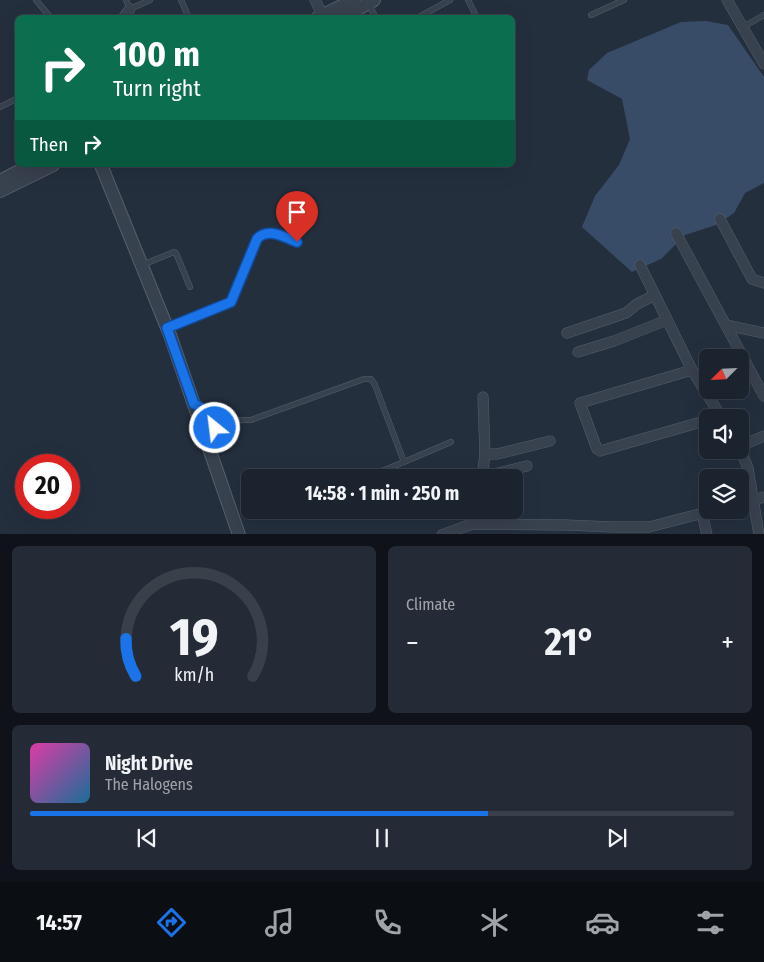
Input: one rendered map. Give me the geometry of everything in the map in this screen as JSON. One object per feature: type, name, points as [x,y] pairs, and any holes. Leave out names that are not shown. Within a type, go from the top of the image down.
[{"type":"street","points":[[315,0],[320,15]]},
{"type":"street","points":[[325,15],[354,0]]},
{"type":"street","points":[[346,15],[370,1]]},
{"type":"street","points":[[729,2],[764,64]]},
{"type":"street","points":[[1,186],[28,167]]},
{"type":"street","points":[[1,186],[48,167]]},
{"type":"street","points":[[102,167],[167,328],[239,534]]},
{"type":"street","points":[[720,219],[752,279],[764,283]]},
{"type":"street","points":[[676,233],[764,396]]},
{"type":"street","points":[[640,265],[692,370],[715,409]]},
{"type":"street","points":[[567,332],[626,313],[655,295]]},
{"type":"street","points":[[578,352],[623,338],[668,320]]},
{"type":"street","points":[[726,325],[764,333]]},
{"type":"street","points":[[692,370],[580,403],[597,449],[600,451],[699,423]]},
{"type":"street","points":[[752,374],[764,377]]},
{"type":"street","points":[[483,397],[485,454],[483,469]]},
{"type":"street","points":[[749,444],[764,436]]},
{"type":"street","points":[[485,454],[497,454],[550,441]]},
{"type":"street","points":[[744,459],[748,468],[759,534]]},
{"type":"street","points":[[515,469],[527,466]]},
{"type":"street","points":[[749,501],[764,497]]},
{"type":"street","points":[[442,534],[472,524],[649,527],[661,529],[699,514]]},
{"type":"street","points":[[472,524],[474,519]]},
{"type":"street","points":[[703,519],[707,534]]},
{"type":"street","points":[[502,524],[504,534]]},
{"type":"lane","points":[[36,0],[48,15]]},
{"type":"lane","points":[[128,4],[150,0]]},
{"type":"lane","points":[[181,0],[188,15]]},
{"type":"lane","points":[[422,15],[450,0]]},
{"type":"lane","points":[[468,0],[476,15]]},
{"type":"lane","points":[[591,15],[624,0]]},
{"type":"lane","points":[[370,1],[375,15]]},
{"type":"lane","points":[[743,26],[764,15]]},
{"type":"lane","points":[[0,107],[15,100]]},
{"type":"lane","points":[[167,328],[231,302],[257,239],[260,236],[269,232],[297,242]]},
{"type":"lane","points":[[142,265],[174,252],[190,287]]},
{"type":"lane","points":[[194,404],[217,416],[228,420],[240,421],[260,418],[364,378],[368,379],[374,381],[404,462]]},
{"type":"lane","points":[[207,441],[212,434],[217,416]]},
{"type":"lane","points":[[387,469],[451,442]]},
{"type":"water","points":[[706,21],[728,25],[764,77],[764,183],[745,193],[734,213],[716,225],[685,235],[661,259],[632,272],[582,227],[595,196],[619,165],[630,139],[622,99],[587,80],[589,70],[607,53],[681,22]]},
{"type":"route","points":[[215,428],[217,416],[194,404],[167,328],[231,302],[257,239],[264,233],[269,232],[297,242]]}]
